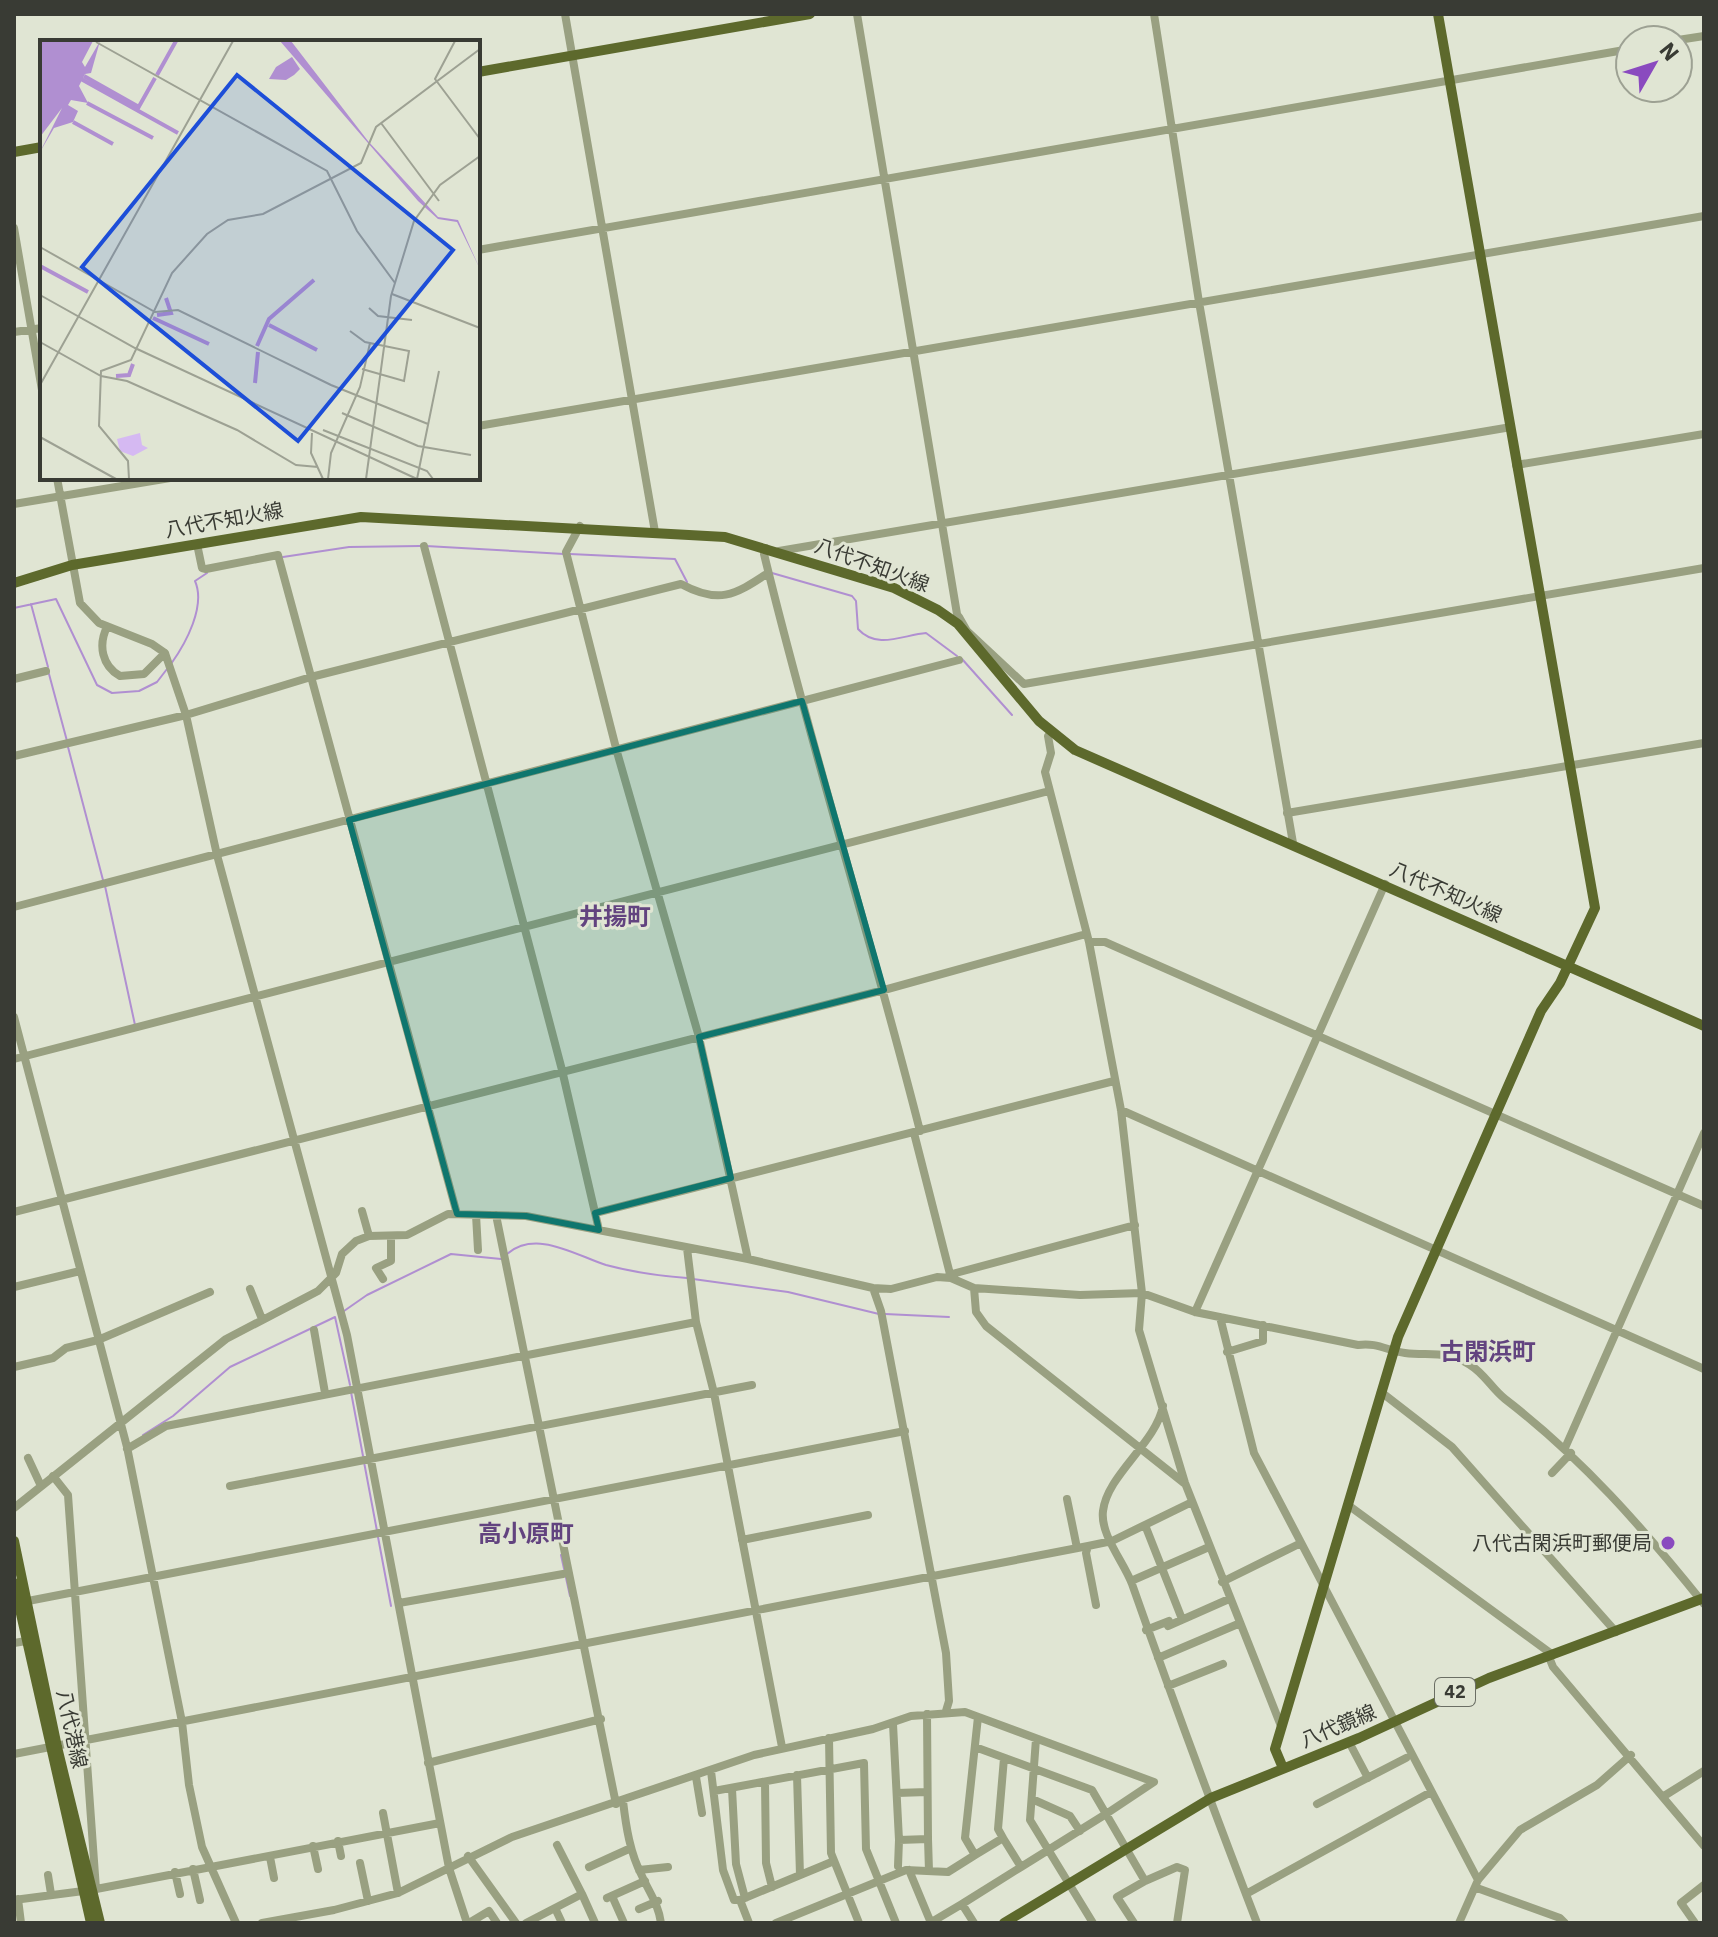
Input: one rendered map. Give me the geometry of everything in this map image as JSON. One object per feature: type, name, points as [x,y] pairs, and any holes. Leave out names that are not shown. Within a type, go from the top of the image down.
[{"type":"main road","points":[[480,72],[810,14]]},
{"type":"main road","points":[[1283,1768],[1275,1749],[1281,1726],[1394,1350],[1541,1011],[1560,983],[1595,908],[1438,14]]},
{"type":"main road","points":[[14,152],[40,147]]},
{"type":"main road","name":"八代不知火線","points":[[14,583],[72,565],[361,517],[580,526],[725,537],[779,551],[894,588],[958,620],[1051,733],[1090,757],[1293,843],[1704,1026]]},
{"type":"main road","name":"八代港線","points":[[14,1541],[26,1641],[100,1923]]},
{"type":"main road","name":"八代港線","points":[[14,1583],[53,1748]]},
{"type":"main road","name":"八代鏡線","points":[[1004,1923],[1211,1798],[1349,1742],[1442,1697],[1703,1601]]},
{"type":"main road","name":"八代港線","points":[[90,1889],[91,1923]]},
{"type":"street","points":[[565,14],[655,532]]},
{"type":"street","points":[[857,14],[945,524],[958,620],[1024,684],[1704,568]]},
{"type":"street","points":[[1154,14],[1199,302],[1293,843]]},
{"type":"street","points":[[480,250],[1614,52]]},
{"type":"street","points":[[480,426],[1704,216]]},
{"type":"street","points":[[14,228],[40,378]]},
{"type":"street","points":[[14,332],[40,328]]},
{"type":"street","points":[[779,551],[1511,427]]},
{"type":"street","points":[[1516,465],[1704,434]]},
{"type":"street","points":[[57,480],[80,603],[91,618],[167,658],[186,715],[217,855],[347,1335],[352,1388],[380,1533],[399,1603],[449,1868],[468,1923],[489,1911],[497,1923]]},
{"type":"street","points":[[14,504],[158,480]]},
{"type":"street","points":[[580,526],[567,550],[580,609],[617,752],[699,1037],[748,1259]]},
{"type":"street","points":[[197,544],[202,568],[206,569],[278,555],[386,963],[457,1214]]},
{"type":"street","points":[[424,546],[562,1070],[599,1230]]},
{"type":"street","points":[[766,548],[764,554],[768,573],[840,844],[884,990],[952,1276],[974,1288],[1080,1295],[1142,1293],[1195,1312],[1358,1345],[1374,1343],[1405,1353],[1440,1352],[1472,1365],[1492,1389],[1568,1450],[1626,1509],[1703,1601]]},
{"type":"street","points":[[14,756],[186,715],[311,677],[681,584],[707,597],[729,595],[768,573]]},
{"type":"street","points":[[107,627],[102,646],[105,662],[120,676],[144,674],[167,658]]},
{"type":"street","points":[[14,907],[617,752],[959,660]]},
{"type":"street","points":[[14,679],[46,671]]},
{"type":"street","points":[[1051,733],[1048,736],[1051,753],[1045,772],[1088,938],[1121,1110],[1142,1293],[1139,1330],[1185,1483],[1238,1624],[1281,1726]]},
{"type":"street","points":[[1287,813],[1570,768],[1704,743]]},
{"type":"street","points":[[14,1059],[1049,791]]},
{"type":"street","points":[[1195,1312],[1385,884]]},
{"type":"street","points":[[14,1212],[1088,938],[1105,942],[1497,1112],[1704,1206]]},
{"type":"street","points":[[14,1017],[127,1449],[182,1722],[189,1785],[202,1847],[236,1923]]},
{"type":"street","points":[[595,1213],[1114,1081]]},
{"type":"street","points":[[1121,1110],[1704,1369]]},
{"type":"street","points":[[1552,1473],[1568,1450],[1704,1133]]},
{"type":"street","points":[[362,1211],[369,1236]]},
{"type":"street","points":[[14,1508],[226,1339],[318,1291],[331,1279],[342,1254],[356,1241],[369,1236],[415,1233],[439,1218],[457,1214],[526,1216],[748,1259],[873,1288],[891,1289],[952,1276],[1135,1225]]},
{"type":"street","points":[[476,1215],[478,1250]]},
{"type":"street","points":[[496,1215],[582,1645],[631,1848],[639,1870],[658,1901],[661,1923]]},
{"type":"street","points":[[383,1279],[376,1268],[393,1261],[391,1236]]},
{"type":"street","points":[[687,1248],[696,1322],[714,1393],[782,1747]]},
{"type":"street","points":[[14,1287],[80,1271]]},
{"type":"street","points":[[873,1288],[882,1314],[933,1575],[949,1684],[946,1711]]},
{"type":"street","points":[[974,1288],[976,1312],[986,1326],[1185,1483]]},
{"type":"street","points":[[14,1367],[53,1358],[66,1348],[98,1340],[210,1292]]},
{"type":"street","points":[[250,1294],[262,1319]]},
{"type":"street","points":[[1220,1317],[1254,1453],[1323,1588],[1397,1720],[1478,1884],[1560,1918],[1565,1923]]},
{"type":"street","points":[[127,1449],[166,1426],[696,1322]]},
{"type":"street","points":[[1227,1352],[1263,1341],[1263,1325]]},
{"type":"street","points":[[314,1330],[325,1393]]},
{"type":"street","points":[[230,1486],[752,1385]]},
{"type":"street","points":[[1381,1392],[1452,1447],[1616,1632]]},
{"type":"street","points":[[1163,1403],[1161,1414],[1105,1503],[1104,1526],[1131,1581],[1146,1630],[1257,1923]]},
{"type":"street","points":[[20,1602],[728,1468],[905,1431]]},
{"type":"street","points":[[28,1458],[41,1486]]},
{"type":"street","points":[[53,1476],[68,1495],[86,1742],[90,1889]]},
{"type":"street","points":[[1067,1499],[1077,1548]]},
{"type":"street","points":[[14,1754],[1112,1541],[1192,1502]]},
{"type":"street","points":[[1348,1505],[1551,1656],[1577,1697],[1631,1755],[1704,1846]]},
{"type":"street","points":[[742,1540],[868,1515]]},
{"type":"street","points":[[1145,1525],[1182,1619]]},
{"type":"street","points":[[1222,1582],[1301,1543]]},
{"type":"street","points":[[1088,1546],[1086,1553],[1096,1605]]},
{"type":"street","points":[[1131,1581],[1209,1547]]},
{"type":"street","points":[[399,1603],[563,1574]]},
{"type":"street","points":[[1146,1630],[1229,1599]]},
{"type":"street","points":[[1158,1658],[1238,1624]]},
{"type":"street","points":[[14,1643],[26,1641]]},
{"type":"street","points":[[1168,1686],[1223,1664]]},
{"type":"street","points":[[262,1923],[398,1893],[512,1837],[782,1747],[927,1714],[946,1711],[978,1717],[1154,1782],[931,1923],[909,1870]]},
{"type":"street","points":[[927,1714],[929,1871]]},
{"type":"street","points":[[975,1855],[965,1838],[978,1717]]},
{"type":"street","points":[[428,1763],[601,1719]]},
{"type":"street","points":[[893,1724],[898,1866]]},
{"type":"street","points":[[829,1738],[834,1861],[859,1923]]},
{"type":"street","points":[[1036,1739],[1030,1820],[1093,1923]]},
{"type":"street","points":[[1349,1742],[1368,1778]]},
{"type":"street","points":[[975,1747],[1092,1790],[1145,1881]]},
{"type":"street","points":[[1459,1923],[1478,1884],[1520,1830],[1597,1785],[1631,1755]]},
{"type":"street","points":[[1004,1758],[998,1829],[1021,1867]]},
{"type":"street","points":[[1317,1804],[1406,1758]]},
{"type":"street","points":[[714,1791],[864,1763],[866,1849],[896,1923]]},
{"type":"street","points":[[711,1771],[723,1870],[734,1900],[834,1861]]},
{"type":"street","points":[[1664,1796],[1704,1771]]},
{"type":"street","points":[[797,1775],[800,1875]]},
{"type":"street","points":[[696,1777],[702,1813]]},
{"type":"street","points":[[765,1782],[766,1863],[772,1887]]},
{"type":"street","points":[[732,1789],[736,1864],[749,1923]]},
{"type":"street","points":[[897,1793],[927,1792]]},
{"type":"street","points":[[1246,1894],[1431,1792]]},
{"type":"street","points":[[1032,1799],[1070,1816],[1080,1831]]},
{"type":"street","points":[[383,1813],[398,1893]]},
{"type":"street","points":[[21,1923],[16,1900],[270,1857],[386,1831],[440,1823]]},
{"type":"street","points":[[776,1923],[909,1870],[948,1872],[1003,1838]]},
{"type":"street","points":[[899,1840],[928,1839]]},
{"type":"street","points":[[338,1841],[341,1856]]},
{"type":"street","points":[[557,1845],[595,1923]]},
{"type":"street","points":[[313,1846],[318,1869]]},
{"type":"street","points":[[589,1867],[631,1848]]},
{"type":"street","points":[[468,1856],[516,1923]]},
{"type":"street","points":[[270,1857],[274,1878]]},
{"type":"street","points":[[360,1863],[368,1901]]},
{"type":"street","points":[[639,1870],[668,1867]]},
{"type":"street","points":[[1134,1923],[1117,1897],[1177,1867],[1185,1870],[1177,1923]]},
{"type":"street","points":[[193,1869],[200,1900]]},
{"type":"street","points":[[175,1872],[180,1894]]},
{"type":"street","points":[[48,1875],[51,1894]]},
{"type":"street","points":[[624,1923],[610,1897],[645,1881]]},
{"type":"street","points":[[1695,1923],[1681,1903],[1704,1885]]},
{"type":"street","points":[[530,1922],[582,1894]]},
{"type":"street","points":[[639,1909],[658,1901]]},
{"type":"street","points":[[962,1904],[974,1923]]},
{"type":"street","points":[[555,1908],[562,1923]]},
{"type":"highlighted area","points":[[802,701],[884,990],[699,1037],[731,1178],[595,1213],[599,1230],[526,1216],[457,1214],[349,820]]},
{"type":"waterway","points":[[283,557],[349,547],[420,546]]},
{"type":"waterway","points":[[426,546],[564,554]]},
{"type":"waterway","points":[[570,554],[675,559],[687,582]]},
{"type":"waterway","points":[[171,664],[193,624],[198,602],[195,581],[207,573]]},
{"type":"waterway","points":[[772,573],[852,596],[856,601],[858,629],[873,639],[890,640],[926,633],[957,656]]},
{"type":"waterway","points":[[14,608],[56,599],[97,685],[112,693],[139,691],[157,682],[167,669]]},
{"type":"waterway","points":[[31,604],[48,667]]},
{"type":"waterway","points":[[962,659],[1012,715]]},
{"type":"waterway","points":[[49,674],[67,741]]},
{"type":"waterway","points":[[68,747],[103,880]]},
{"type":"waterway","points":[[105,886],[135,1025]]},
{"type":"waterway","points":[[506,1255],[517,1247],[543,1244],[606,1265],[687,1278]]},
{"type":"waterway","points":[[344,1311],[367,1295],[451,1254],[501,1259]]},
{"type":"waterway","points":[[693,1279],[788,1292],[879,1314]]},
{"type":"waterway","points":[[885,1314],[949,1317]]},
{"type":"waterway","points":[[143,1435],[173,1416],[230,1367],[335,1317],[350,1385]]},
{"type":"waterway","points":[[351,1392],[363,1456]]},
{"type":"waterway","points":[[364,1462],[377,1531]]},
{"type":"waterway","points":[[378,1537],[391,1606]]},
{"type":"waterway","points":[[561,1555],[570,1596]]},
{"type":"place","name":"八代古閑浜町郵便局","points":[[1668,1543]]},
{"type":"district","name":"井揚町","points":[[615,917]]},
{"type":"district","name":"古閑浜町","points":[[1488,1352]]},
{"type":"district","name":"高小原町","points":[[526,1534]]}]
